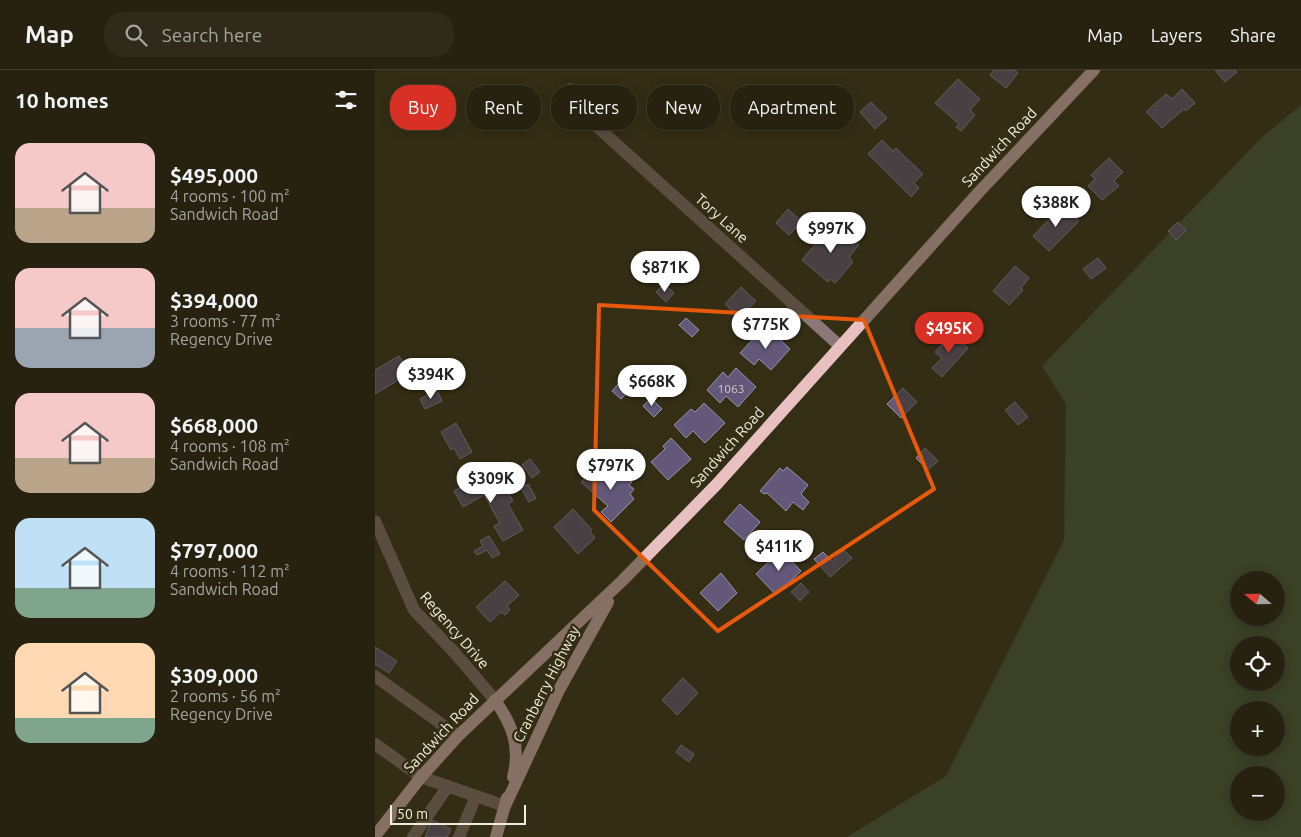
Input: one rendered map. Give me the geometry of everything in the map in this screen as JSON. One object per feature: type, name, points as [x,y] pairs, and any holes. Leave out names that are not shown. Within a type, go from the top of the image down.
[{"type":"main road","name":"Sandwich Road","points":[[375,836],[421,777],[458,736],[623,581],[717,484],[985,186],[1094,70]]},
{"type":"main road","name":"Cranberry Highway","points":[[505,806],[563,683],[588,635],[623,581]]},
{"type":"main road","name":"Cranberry Highway","points":[[495,700],[511,726],[517,751],[497,837]]},
{"type":"street","name":"Tory Lane","points":[[601,130],[840,346]]},
{"type":"street","name":"Regency Drive","points":[[375,521],[413,610],[449,646],[495,700]]},
{"type":"street","points":[[375,676],[458,736]]},
{"type":"street","points":[[375,744],[421,777],[505,806]]},
{"type":"street","points":[[413,837],[447,786]]},
{"type":"street","points":[[459,837],[476,796]]},
{"type":"highlighted area","points":[[599,305],[864,320],[934,489],[718,631],[594,510]]},
{"type":"green space","points":[[1301,105],[1301,837],[847,837],[946,776],[1064,540],[1066,404],[1042,366],[1262,137]]},
{"type":"building","points":[[994,70],[1015,70],[1018,73],[1006,88],[990,75]]},
{"type":"building","points":[[1215,70],[1234,70],[1237,72],[1225,82]]},
{"type":"building","points":[[958,79],[980,99],[970,110],[975,115],[961,131],[956,127],[959,124],[935,103]]},
{"type":"building","points":[[1182,89],[1195,103],[1186,111],[1184,109],[1162,128],[1146,112],[1166,94],[1172,99]]},
{"type":"building","points":[[871,102],[887,118],[875,129],[860,112]]},
{"type":"building","points":[[882,140],[893,151],[896,148],[923,174],[914,183],[919,188],[911,197],[868,154]]},
{"type":"building","points":[[1109,158],[1123,172],[1114,181],[1119,186],[1102,200],[1088,186],[1095,179],[1091,175]]},
{"type":"building","points":[[1063,205],[1079,221],[1049,251],[1033,236]]},
{"type":"building","points":[[788,209],[802,222],[789,235],[776,223]]},
{"type":"building","points":[[1178,222],[1186,230],[1176,240],[1168,231]]},
{"type":"building","points":[[832,224],[859,245],[849,257],[853,262],[835,283],[830,279],[828,282],[802,260]]},
{"type":"building","points":[[1098,258],[1106,268],[1091,279],[1083,269]]},
{"type":"building","points":[[1015,266],[1029,278],[1021,288],[1023,290],[1009,305],[993,291]]},
{"type":"building","points":[[664,284],[674,293],[666,302],[656,292]]},
{"type":"building","points":[[741,287],[756,301],[740,318],[725,304]]},
{"type":"building","points":[[686,318],[699,330],[692,337],[679,325]]},
{"type":"building","points":[[770,330],[790,349],[771,370],[759,359],[754,365],[740,353],[757,335],[761,339]]},
{"type":"building","points":[[952,333],[968,348],[942,377],[932,368],[942,358],[935,352]]},
{"type":"building","points":[[399,356],[410,373],[375,394],[375,370]]},
{"type":"building","points":[[736,368],[756,387],[738,407],[726,396],[720,403],[707,390],[723,372],[728,377]]},
{"type":"building","points":[[618,384],[627,393],[621,399],[612,391]]},
{"type":"building","points":[[903,388],[917,402],[901,418],[887,404]]},
{"type":"building","points":[[437,390],[442,401],[425,409],[420,399]]},
{"type":"building","points":[[651,398],[662,409],[654,417],[643,406]]},
{"type":"building","points":[[1015,402],[1028,417],[1018,425],[1005,410]]},
{"type":"building","points":[[704,403],[725,423],[705,443],[693,431],[686,438],[674,425],[691,409],[695,412]]},
{"type":"building","points":[[456,423],[472,452],[460,459],[454,448],[451,450],[441,432]]},
{"type":"building","points":[[671,438],[691,459],[668,480],[651,462],[665,449],[663,446]]},
{"type":"building","points":[[925,448],[938,461],[928,470],[916,458]]},
{"type":"building","points":[[530,459],[540,472],[532,478],[522,465]]},
{"type":"building","points":[[612,467],[632,482],[629,485],[634,489],[630,494],[634,499],[611,522],[601,512],[608,506],[581,482],[596,468],[603,475]]},
{"type":"building","points":[[787,467],[808,485],[801,494],[809,502],[803,510],[793,502],[786,511],[767,493],[764,494],[760,491],[780,468],[783,471]]},
{"type":"building","points":[[482,470],[497,495],[507,490],[513,501],[508,504],[523,530],[503,541],[494,526],[500,523],[484,495],[463,507],[454,491],[474,480],[472,476]]},
{"type":"building","points":[[528,484],[536,498],[529,502],[521,488]]},
{"type":"building","points":[[740,504],[760,522],[744,540],[724,522]]},
{"type":"building","points":[[573,509],[592,530],[590,532],[595,538],[578,554],[554,527]]},
{"type":"building","points":[[489,536],[500,554],[492,558],[487,550],[477,555],[474,551],[483,546],[480,541]]},
{"type":"building","points":[[781,550],[801,571],[776,595],[756,574]]},
{"type":"building","points":[[844,550],[852,558],[830,577],[814,559],[823,552],[832,561]]},
{"type":"building","points":[[721,573],[737,593],[718,611],[700,593]]},
{"type":"building","points":[[505,581],[519,595],[507,606],[510,610],[505,615],[501,612],[490,622],[476,607]]},
{"type":"building","points":[[801,583],[809,592],[800,601],[791,592]]},
{"type":"building","points":[[375,647],[397,661],[389,673],[375,664]]},
{"type":"building","points":[[683,678],[698,693],[677,715],[662,700]]},
{"type":"building","points":[[681,745],[694,754],[689,762],[676,752]]},
{"type":"building","points":[[432,820],[451,829],[447,837],[425,837]]}]
